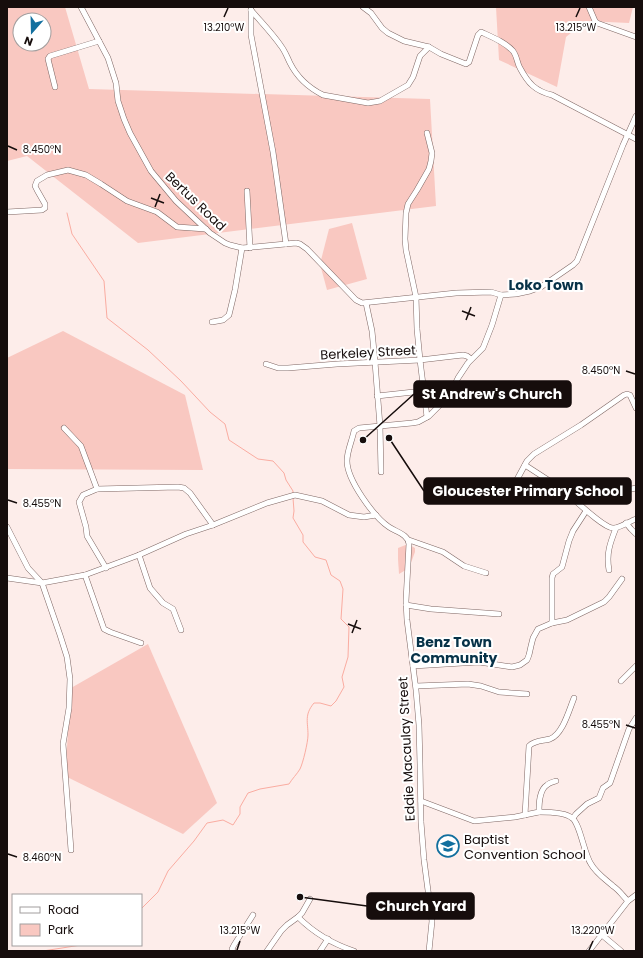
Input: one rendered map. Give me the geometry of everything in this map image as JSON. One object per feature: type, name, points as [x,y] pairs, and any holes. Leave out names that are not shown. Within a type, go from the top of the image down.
[{"type":"street","name":"Bertus Road","points":[[81,7],[105,51],[116,83],[118,101],[132,138],[150,172],[176,201],[206,229],[225,243],[242,248],[296,243],[304,246],[356,300],[366,303]]},
{"type":"street","points":[[363,7],[371,13],[388,33],[404,40],[429,47],[466,64],[469,62],[478,35],[481,32],[503,43],[513,51],[520,68],[530,84],[535,88],[552,95],[636,139]]},
{"type":"street","points":[[589,7],[597,23],[636,38]]},
{"type":"street","points":[[251,8],[282,47],[300,78],[323,95],[368,103],[380,101],[408,84],[420,56],[429,47]]},
{"type":"street","points":[[251,8],[251,35],[273,152],[286,244]]},
{"type":"street","points":[[56,87],[48,59],[50,56],[99,41]]},
{"type":"street","points":[[381,472],[380,426],[375,362],[372,331],[366,303],[456,293],[491,292],[501,295],[516,294],[541,287],[573,265],[577,262],[623,144],[636,116]]},
{"type":"street","points":[[427,133],[432,154],[431,161],[429,169],[408,204],[406,213],[405,239],[416,297],[417,329],[427,417]]},
{"type":"street","points":[[7,212],[42,210],[45,208],[45,204],[36,190],[35,186],[37,181],[47,175],[68,170],[86,175],[127,201],[157,212],[177,227],[206,229]]},
{"type":"street","points":[[247,191],[250,248]]},
{"type":"street","points":[[212,322],[222,320],[229,315],[242,248]]},
{"type":"street","points":[[486,573],[464,566],[443,552],[409,540],[406,536],[386,525],[364,499],[350,476],[347,466],[347,459],[354,431],[356,429],[418,422],[427,417],[444,401],[458,378],[472,359],[483,348],[501,295]]},
{"type":"street","name":"Berkeley Street","points":[[266,364],[278,368],[288,368],[420,360],[460,355],[467,356],[472,359]]},
{"type":"street","points":[[377,396],[423,391],[454,385]]},
{"type":"street","points":[[514,485],[527,462],[534,454],[575,429],[624,395],[630,395],[636,408]]},
{"type":"street","points":[[64,428],[81,446],[97,489]]},
{"type":"street","points":[[526,465],[563,490],[586,511],[609,527],[616,528],[636,519]]},
{"type":"street","points":[[106,568],[87,536],[79,502],[82,495],[97,489],[184,488],[190,493],[213,525]]},
{"type":"street","points":[[613,493],[636,488]]},
{"type":"street","points":[[7,578],[42,583],[85,575],[139,556],[186,534],[292,495],[322,501],[349,515],[364,517],[376,515]]},
{"type":"street","points":[[552,623],[553,574],[562,567],[573,531],[586,511]]},
{"type":"street","points":[[626,523],[636,534]]},
{"type":"street","points":[[7,527],[28,568],[42,583],[67,657],[70,679],[69,708],[63,744],[72,850]]},
{"type":"street","points":[[609,570],[609,547],[616,528]]},
{"type":"street","name":"Eddie Macaulay Street","points":[[409,540],[406,605],[416,686],[422,837],[432,921],[429,951]]},
{"type":"street","points":[[139,556],[150,588],[163,603],[172,609],[181,630]]},
{"type":"street","points":[[85,575],[104,629],[142,643]]},
{"type":"street","points":[[413,666],[479,662],[512,667],[520,665],[527,660],[533,638],[538,629],[552,623],[567,620],[604,602],[622,579]]},
{"type":"street","points":[[406,605],[431,609],[499,614]]},
{"type":"street","points":[[621,681],[636,666]]},
{"type":"street","points":[[416,686],[468,684],[481,686],[499,692],[528,694]]},
{"type":"street","points":[[525,815],[529,746],[535,742],[557,735],[574,698]]},
{"type":"street","points":[[573,818],[587,804],[599,798],[603,788],[610,783],[629,729],[636,718]]},
{"type":"street","points":[[539,812],[540,800],[545,786],[556,781]]},
{"type":"street","points":[[421,801],[474,821],[514,817],[539,812],[556,813],[569,816],[573,818],[576,824],[590,863],[597,872],[628,901]]},
{"type":"street","points":[[589,951],[628,901],[636,895]]},
{"type":"street","points":[[267,951],[287,925],[302,913],[310,899]]},
{"type":"street","points":[[234,951],[232,949],[234,945],[253,915]]},
{"type":"street","points":[[298,917],[310,928],[328,940],[346,950],[354,951]]},
{"type":"street","points":[[602,935],[621,951]]},
{"type":"street","points":[[320,951],[328,940]]},
{"type":"green space","points":[[7,7],[65,7],[89,89],[430,99],[436,206],[138,243],[27,156],[7,161]]},
{"type":"green space","points":[[496,7],[633,7],[629,23],[585,21],[566,37],[557,87],[499,60]]},
{"type":"green space","points":[[352,223],[367,279],[327,290],[320,264],[329,229]]},
{"type":"green space","points":[[63,331],[185,395],[203,470],[7,469],[7,358]]},
{"type":"green space","points":[[408,544],[415,548],[415,552],[409,568],[399,574],[398,548]]},
{"type":"green space","points":[[148,644],[217,803],[183,834],[65,776],[71,688]]},
{"type":"waterway","points":[[67,213],[72,234],[104,281],[107,318],[148,350],[181,381],[210,412],[225,424],[229,440],[258,459],[273,461],[284,473],[293,493]]},
{"type":"waterway","points":[[142,908],[158,892],[168,871],[194,841],[207,823],[223,820],[233,825],[240,814],[240,807],[248,793],[260,789],[289,784],[300,769],[303,762],[308,738],[307,719],[311,707],[314,703],[331,706],[336,701],[344,687],[342,677],[348,657],[349,627],[341,619],[343,589],[340,581],[331,575],[326,560],[315,557],[303,542],[303,535],[293,518],[293,498]]},
{"type":"waterway","points":[[43,951],[75,946]]},
{"type":"place","name":"Gloucester Primary School","points":[[389,438]]},
{"type":"place","name":"St Andrew's Church","points":[[363,440]]},
{"type":"place","name":"Baptist Convention School","points":[[448,846]]},
{"type":"place","name":"Church Yard","points":[[300,897]]},
{"type":"district","name":"Loko Town","points":[[546,285]]},
{"type":"district","name":"Benz Town Community","points":[[454,650]]}]
